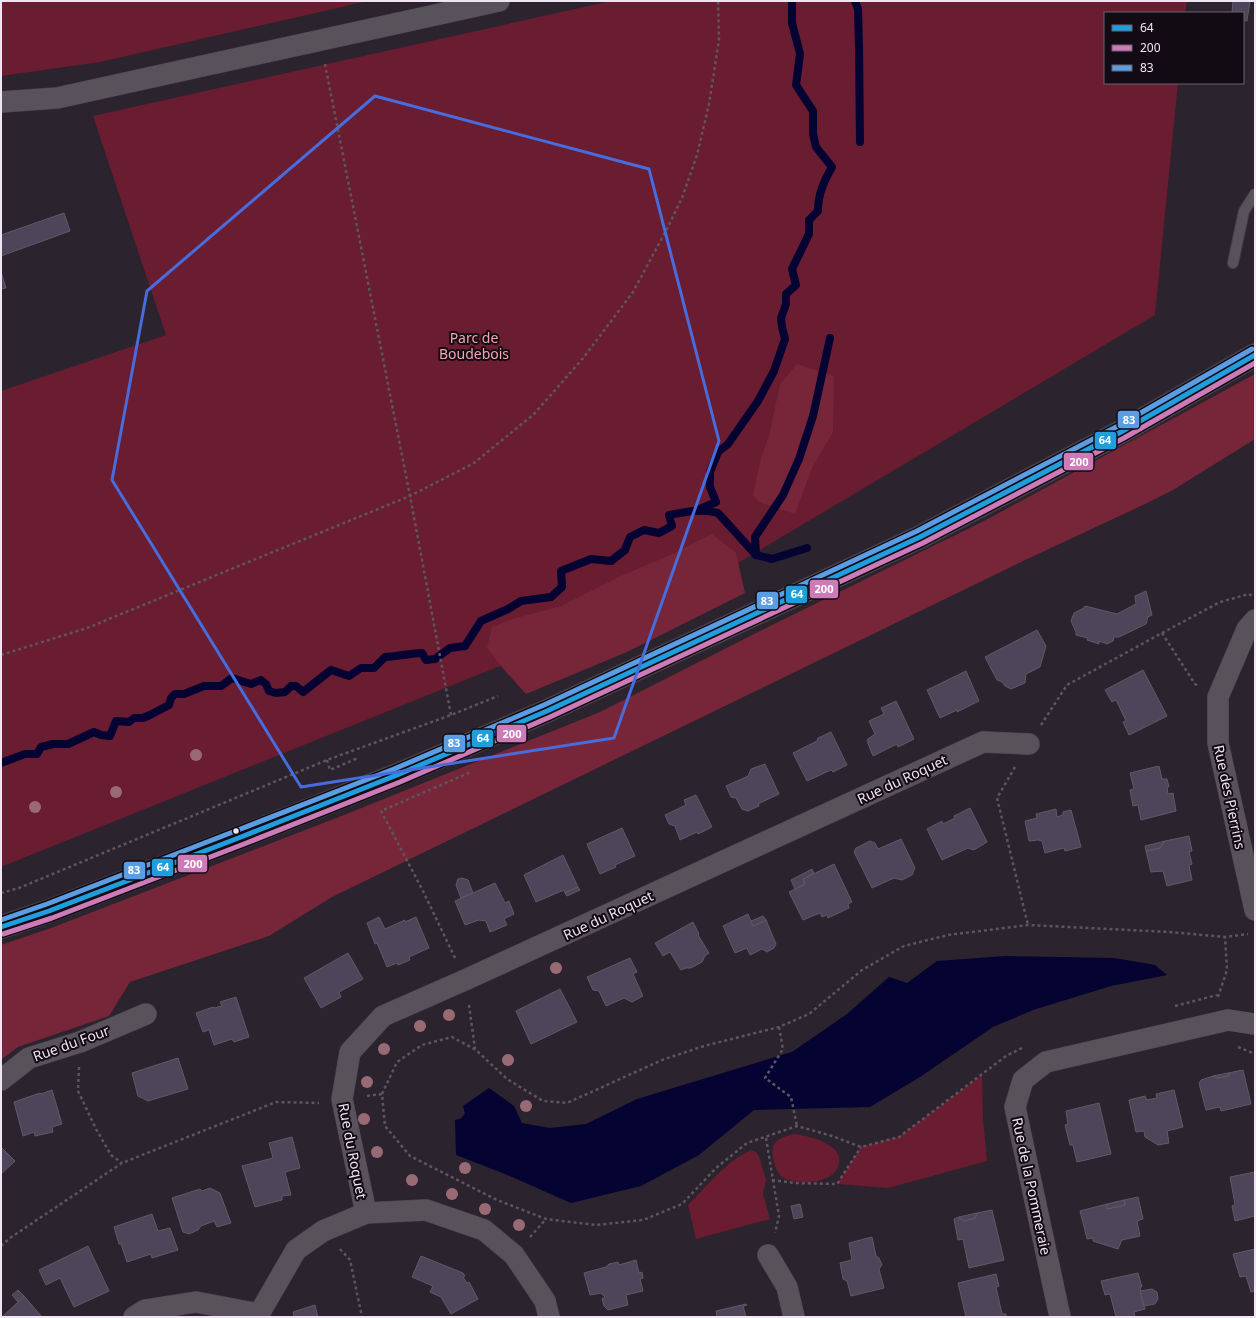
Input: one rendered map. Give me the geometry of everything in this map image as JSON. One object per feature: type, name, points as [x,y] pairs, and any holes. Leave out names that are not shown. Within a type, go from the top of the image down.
[{"type":"main road","points":[[1,926],[49,910],[241,837],[397,775],[547,711],[920,537],[1121,432],[1255,355]]},
{"type":"street","points":[[1,102],[57,98],[499,1]]},
{"type":"street","name":"Rue des Pierrins","points":[[1255,620],[1247,629],[1218,697],[1218,743],[1255,910]]},
{"type":"street","name":"Rue du Roquet","points":[[366,1213],[342,1099],[350,1052],[383,1016],[465,980],[983,742],[1029,744]]},
{"type":"street","name":"Rue du Four","points":[[1,1080],[29,1058],[80,1042],[146,1014]]},
{"type":"street","name":"Rue de la Pommeraie","points":[[1060,1317],[1015,1107],[1024,1080],[1046,1062],[1228,1020],[1255,1021]]},
{"type":"street","points":[[134,1317],[145,1310],[196,1302],[258,1315],[296,1250],[323,1231],[366,1213],[426,1210],[484,1230],[514,1255],[545,1301],[549,1317]]},
{"type":"street","points":[[768,1255],[787,1287],[794,1317]]},
{"type":"lane","points":[[1234,262],[1244,211],[1255,194]]},
{"type":"path","points":[[1,655],[87,628],[410,496],[474,463],[534,414],[584,357],[633,292],[668,228],[682,198],[696,155],[709,104],[719,40],[718,1]]},
{"type":"path","points":[[321,40],[451,715]]},
{"type":"path","points":[[1028,925],[997,798],[1029,744],[1067,685],[1220,602],[1249,594],[1255,598]]},
{"type":"path","points":[[1162,633],[1195,684],[1218,697]]},
{"type":"path","points":[[1,894],[27,885],[327,760],[451,715],[498,696]]},
{"type":"path","points":[[327,760],[330,770],[358,758]]},
{"type":"path","points":[[407,801],[381,811],[423,891],[465,980],[476,1050]]},
{"type":"path","points":[[779,1027],[782,1048],[765,1078],[791,1096],[797,1126],[766,1138],[747,1143],[716,1168],[682,1204],[643,1220],[596,1225],[546,1219],[497,1200],[410,1156],[385,1126],[382,1094],[397,1062],[422,1046],[452,1037],[476,1050],[507,1079],[543,1101],[567,1104],[662,1060],[704,1046],[779,1027],[809,1014],[862,970],[904,946],[948,935],[1028,925],[1170,932],[1225,937],[1255,932]]},
{"type":"path","points":[[1217,995],[1226,970],[1225,937]]},
{"type":"path","points":[[80,1042],[78,1091],[96,1129],[111,1155],[122,1163]]},
{"type":"path","points":[[1,1246],[10,1238],[122,1163],[276,1102],[314,1104],[382,1094]]},
{"type":"path","points":[[766,1138],[779,1216],[768,1255]]},
{"type":"path","points":[[772,1180],[795,1184],[837,1184],[861,1147]]},
{"type":"path","points":[[323,1231],[350,1260],[362,1317]]},
{"type":"highlighted area","points":[[375,96],[649,169],[719,441],[614,738],[301,787],[112,480],[147,291]]},
{"type":"green space","points":[[1,1],[368,1],[100,62],[1,76]]},
{"type":"green space","name":"Parc de Boudebois","points":[[611,1],[1187,1],[1185,12],[1104,12],[1104,84],[1178,84],[1155,315],[701,585],[1,867],[1,391],[166,335],[93,116]]},
{"type":"green space","points":[[982,1075],[983,1118],[987,1161],[888,1188],[837,1184],[861,1147],[899,1137]]},
{"type":"green space","points":[[793,1134],[808,1136],[832,1147],[840,1159],[838,1167],[834,1173],[822,1180],[812,1182],[795,1182],[781,1176],[775,1165],[772,1151],[773,1147],[778,1140]]},
{"type":"green space","points":[[751,1150],[756,1152],[759,1156],[766,1180],[763,1194],[770,1219],[696,1239],[688,1205],[725,1167]]},
{"type":"shaded area","points":[[797,364],[834,376],[833,432],[812,468],[795,514],[761,503],[753,495],[761,458],[769,436],[780,384]]},
{"type":"shaded area","points":[[1255,374],[1255,439],[1173,490],[1023,561],[332,897],[269,936],[130,982],[109,1016],[18,1047],[1,1060],[1,945],[51,928],[339,817],[600,712],[770,626],[984,521]]},
{"type":"shaded area","points":[[712,534],[736,553],[745,593],[627,652],[526,694],[487,648],[492,627],[512,619],[561,606],[623,575],[670,555]]},
{"type":"shaded area","points":[[1005,956],[1114,958],[1155,965],[1167,975],[1111,986],[1033,1010],[993,1027],[920,1077],[870,1107],[754,1110],[699,1155],[641,1186],[571,1203],[505,1174],[456,1155],[455,1120],[460,1119],[465,1114],[463,1106],[489,1088],[514,1106],[522,1123],[550,1128],[586,1124],[637,1099],[792,1052],[847,1014],[889,977],[907,983],[937,961]]},
{"type":"building","points":[[1233,1],[1250,1],[1247,21],[1244,20],[1244,12],[1232,12]]},
{"type":"building","points":[[64,213],[70,231],[1,256],[1,235]]},
{"type":"building","points":[[1,272],[6,288],[1,289]]},
{"type":"building","points":[[1146,591],[1152,615],[1148,617],[1146,624],[1119,637],[1114,637],[1113,641],[1107,644],[1099,641],[1099,644],[1087,640],[1088,638],[1076,635],[1071,621],[1074,613],[1085,606],[1117,614],[1136,604],[1135,596]]},
{"type":"building","points":[[1037,630],[1046,646],[1040,667],[1026,674],[1025,683],[1011,689],[1005,686],[1002,682],[997,680],[985,657]]},
{"type":"building","points":[[1143,670],[1167,716],[1129,735],[1123,722],[1126,721],[1116,700],[1112,702],[1105,690]]},
{"type":"building","points":[[966,671],[979,701],[957,712],[957,710],[940,718],[927,690]]},
{"type":"building","points":[[896,701],[914,739],[898,747],[897,744],[873,756],[867,741],[875,734],[869,721],[884,714],[881,708]]},
{"type":"building","points":[[831,732],[847,765],[833,772],[831,770],[807,781],[793,753]]},
{"type":"building","points":[[765,764],[779,794],[758,804],[759,806],[748,811],[742,809],[736,798],[731,797],[726,786],[748,776],[751,769]]},
{"type":"building","points":[[1159,766],[1162,779],[1167,779],[1169,787],[1167,787],[1168,794],[1173,793],[1176,811],[1141,820],[1138,805],[1133,806],[1130,790],[1134,789],[1130,773]]},
{"type":"building","points":[[696,795],[712,827],[698,834],[697,832],[680,840],[675,826],[669,824],[665,815],[686,805],[684,800]]},
{"type":"building","points":[[970,808],[987,842],[974,850],[968,848],[942,860],[927,829],[942,821],[943,824],[955,818],[954,816]]},
{"type":"building","points":[[1056,809],[1057,817],[1063,815],[1063,812],[1071,810],[1081,847],[1065,851],[1064,848],[1045,853],[1042,841],[1029,841],[1025,821],[1037,818],[1036,814]]},
{"type":"building","points":[[622,828],[635,856],[600,874],[587,844]]},
{"type":"building","points":[[1189,836],[1192,851],[1189,852],[1192,864],[1189,865],[1192,880],[1167,886],[1163,871],[1151,872],[1146,851],[1160,848],[1165,841]]},
{"type":"building","points":[[901,839],[915,868],[912,875],[902,880],[894,878],[872,888],[854,852],[856,848],[870,841],[875,843],[878,849]]},
{"type":"building","points":[[1165,841],[1160,848],[1146,851],[1145,846]]},
{"type":"building","points":[[563,855],[578,887],[565,893],[564,890],[536,902],[524,875]]},
{"type":"building","points":[[834,864],[852,902],[848,904],[849,908],[828,918],[827,915],[822,917],[820,913],[803,920],[789,892],[805,884],[803,879]]},
{"type":"building","points":[[812,869],[814,873],[803,879],[805,884],[795,889],[791,880]]},
{"type":"building","points":[[462,878],[468,880],[473,893],[461,898],[456,885],[458,879]]},
{"type":"building","points":[[495,883],[505,903],[509,901],[514,914],[504,919],[507,925],[490,932],[486,921],[479,920],[465,925],[455,901]]},
{"type":"building","points":[[578,887],[580,890],[567,896],[565,893]]},
{"type":"building","points":[[748,914],[753,926],[766,920],[776,944],[774,948],[767,952],[762,949],[750,955],[747,948],[735,953],[723,926]]},
{"type":"building","points":[[763,916],[766,920],[753,926],[751,921]]},
{"type":"building","points":[[379,917],[385,929],[416,917],[429,948],[409,957],[410,960],[398,965],[397,963],[387,967],[377,943],[375,944],[367,923]]},
{"type":"building","points":[[693,922],[699,934],[698,935],[709,953],[705,956],[702,962],[691,968],[681,970],[670,952],[663,956],[655,943]]},
{"type":"building","points":[[348,953],[363,979],[339,992],[341,997],[321,1008],[304,978]]},
{"type":"building","points":[[630,958],[637,972],[633,974],[643,996],[632,1002],[624,998],[606,1006],[599,991],[593,990],[587,977]]},
{"type":"building","points":[[560,989],[577,1022],[531,1044],[516,1011]]},
{"type":"building","points":[[236,997],[249,1037],[234,1042],[232,1039],[214,1045],[209,1030],[203,1032],[196,1013],[213,1007],[222,1006],[220,1002]]},
{"type":"building","points":[[178,1058],[188,1089],[148,1101],[138,1096],[132,1073]]},
{"type":"building","points":[[1243,1070],[1251,1104],[1221,1111],[1220,1107],[1206,1110],[1199,1083],[1201,1080],[1213,1076],[1218,1078],[1229,1076],[1228,1073]]},
{"type":"building","points":[[1228,1073],[1229,1076],[1218,1078],[1213,1076]]},
{"type":"building","points":[[52,1090],[62,1124],[52,1127],[53,1132],[35,1136],[34,1132],[23,1136],[14,1102]]},
{"type":"building","points":[[1174,1090],[1183,1127],[1167,1131],[1169,1143],[1158,1145],[1145,1137],[1144,1131],[1136,1132],[1129,1100],[1145,1096],[1147,1100],[1157,1098],[1156,1094]]},
{"type":"building","points":[[1099,1103],[1111,1154],[1077,1162],[1073,1145],[1070,1145],[1065,1125],[1068,1124],[1066,1111]]},
{"type":"building","points":[[292,1137],[300,1168],[285,1172],[291,1195],[282,1196],[282,1200],[255,1207],[242,1166],[273,1158],[269,1143]]},
{"type":"building","points":[[1,1147],[15,1161],[1,1174]]},
{"type":"building","points":[[1255,1172],[1255,1216],[1235,1221],[1232,1206],[1235,1204],[1230,1177]]},
{"type":"building","points":[[210,1188],[220,1193],[231,1223],[217,1227],[214,1221],[201,1226],[198,1230],[189,1234],[183,1232],[172,1198],[200,1189],[202,1191]]},
{"type":"building","points":[[1138,1197],[1143,1219],[1137,1221],[1140,1236],[1122,1240],[1118,1249],[1093,1241],[1093,1238],[1087,1239],[1080,1211],[1107,1204],[1107,1209],[1125,1205],[1124,1200]]},
{"type":"building","points":[[1124,1200],[1125,1205],[1107,1209],[1107,1204]]},
{"type":"building","points":[[800,1204],[803,1217],[794,1219],[791,1206]]},
{"type":"building","points":[[992,1210],[1004,1260],[969,1268],[963,1239],[958,1240],[954,1219],[959,1217],[964,1221],[975,1218],[977,1213]]},
{"type":"building","points":[[977,1213],[975,1218],[964,1221],[959,1217]]},
{"type":"building","points":[[152,1214],[158,1231],[170,1228],[178,1250],[152,1258],[151,1254],[127,1262],[121,1244],[119,1244],[114,1227]]},
{"type":"building","points":[[872,1237],[876,1256],[879,1258],[882,1265],[879,1269],[884,1288],[851,1296],[847,1281],[843,1279],[840,1263],[852,1260],[849,1243]]},
{"type":"building","points":[[88,1246],[109,1291],[74,1307],[60,1278],[46,1285],[39,1270]]},
{"type":"building","points":[[1255,1249],[1255,1291],[1251,1292],[1246,1276],[1240,1277],[1233,1254]]},
{"type":"building","points":[[421,1256],[463,1273],[465,1276],[463,1277],[467,1283],[469,1282],[478,1299],[451,1314],[441,1297],[430,1292],[433,1286],[412,1277]]},
{"type":"building","points":[[636,1260],[639,1273],[642,1272],[643,1278],[640,1279],[643,1291],[626,1295],[628,1305],[608,1310],[604,1306],[602,1299],[605,1297],[601,1293],[590,1295],[584,1273],[606,1267],[609,1264],[618,1262],[619,1265]]},
{"type":"building","points":[[1138,1273],[1142,1287],[1140,1287],[1145,1309],[1134,1312],[1135,1317],[1116,1317],[1110,1294],[1105,1295],[1101,1281]]},
{"type":"building","points":[[996,1274],[999,1286],[996,1287],[1002,1314],[1006,1314],[1006,1317],[966,1317],[958,1283]]},
{"type":"building","points":[[1152,1289],[1157,1292],[1158,1299],[1155,1304],[1144,1306],[1140,1291]]},
{"type":"building","points":[[18,1290],[24,1296],[18,1302],[12,1295]]},
{"type":"building","points":[[24,1296],[42,1317],[2,1317],[18,1302]]},
{"type":"building","points":[[315,1305],[318,1317],[294,1317],[293,1312]]},
{"type":"building","points":[[747,1305],[743,1306],[746,1317],[715,1317],[717,1316],[716,1311]]},
{"type":"waterway","points":[[700,509],[716,502],[710,487],[710,472],[718,452],[728,444],[758,401],[774,371],[785,339],[781,318],[786,304],[786,294],[796,285],[792,269],[809,234],[809,220],[818,211],[822,188],[832,167],[816,147],[813,134],[813,111],[796,85],[800,54],[792,23],[792,1]]},
{"type":"waterway","points":[[855,1],[858,9],[860,142]]},
{"type":"waterway","points":[[756,555],[755,537],[783,495],[799,459],[813,416],[830,338]]},
{"type":"waterway","points":[[1,763],[25,754],[37,754],[41,747],[53,744],[68,744],[94,732],[101,735],[110,736],[116,721],[129,722],[134,718],[143,718],[169,705],[171,698],[175,694],[184,694],[204,686],[221,686],[232,678],[251,684],[261,680],[266,684],[269,691],[276,693],[285,692],[291,686],[296,686],[303,692],[331,670],[349,676],[361,668],[374,668],[385,657],[422,653],[426,660],[435,659],[450,648],[465,646],[481,621],[508,609],[521,601],[551,597],[562,587],[561,571],[591,559],[611,561],[625,550],[630,537],[644,530],[659,533],[672,526],[669,515],[700,511],[718,513],[756,555],[772,559],[807,548]]},
{"type":"transit line","name":"83","points":[[1,920],[47,904],[394,769],[544,705],[917,531],[1118,426],[1252,349]]},
{"type":"transit line","name":"64","points":[[1,927],[49,911],[241,837],[397,775],[547,711],[920,537],[1121,432],[1255,355]]},
{"type":"transit line","name":"200","points":[[3,934],[52,918],[244,844],[400,782],[550,717],[923,543],[1124,438],[1255,363]]}]
